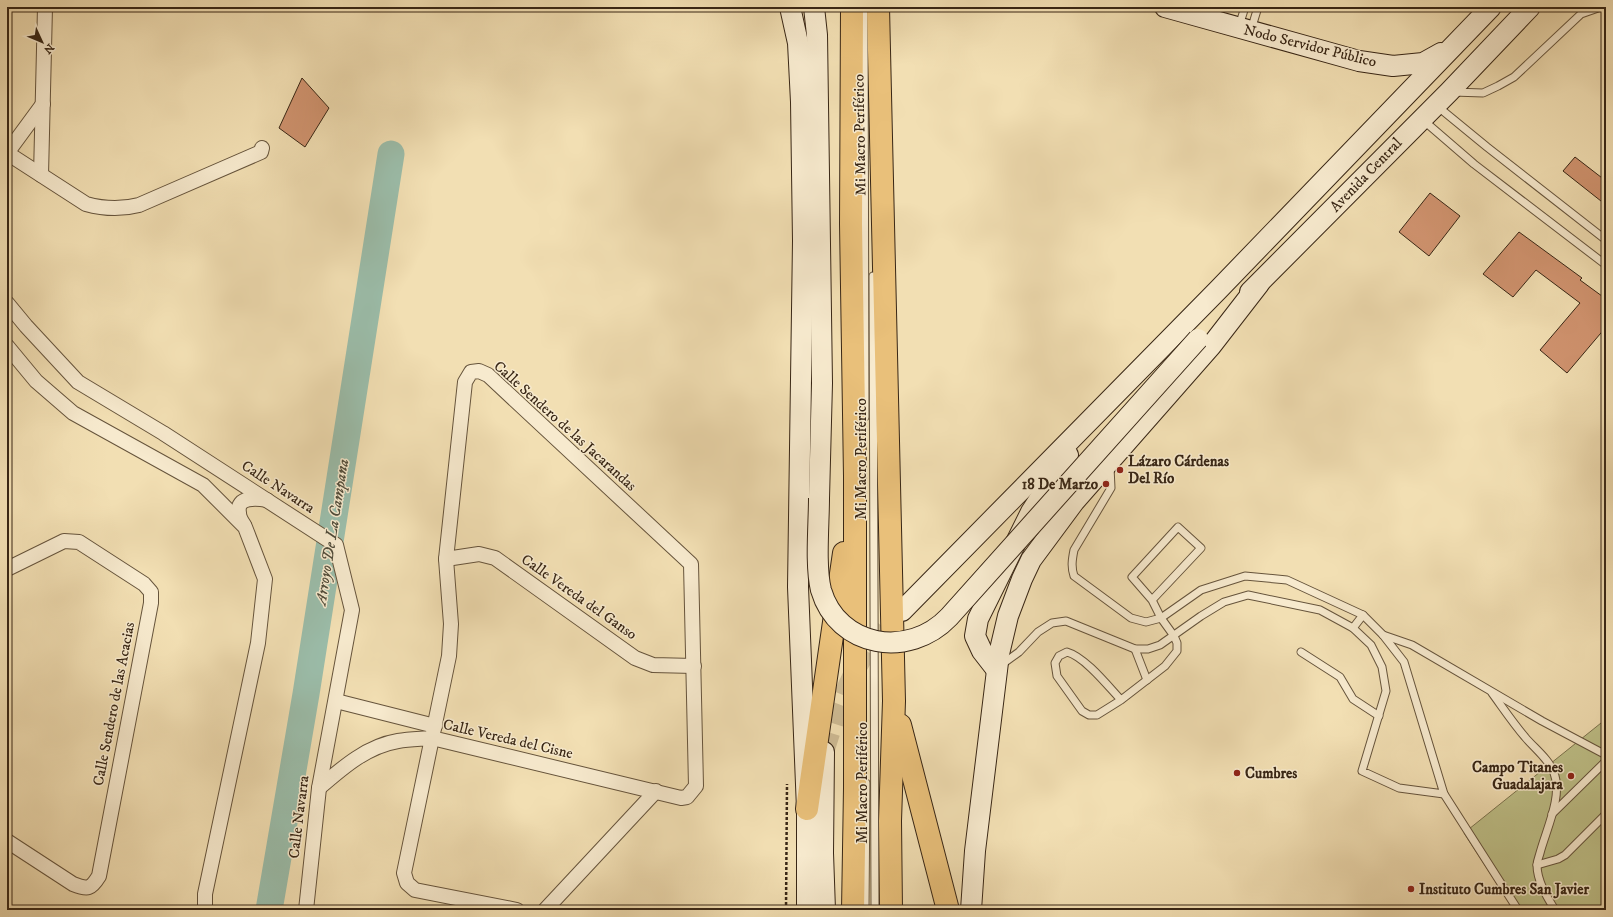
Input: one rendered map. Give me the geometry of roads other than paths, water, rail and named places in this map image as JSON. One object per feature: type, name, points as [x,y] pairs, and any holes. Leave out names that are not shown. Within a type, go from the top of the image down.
[{"type":"highway","points":[[852,7],[851,224],[855,476],[855,788],[853,910]]},
{"type":"highway","points":[[878,7],[894,701],[890,821],[891,910]]},
{"type":"highway","points":[[807,809],[855,476]]},
{"type":"highway","points":[[894,701],[948,910]]},
{"type":"main road","points":[[790,7],[798,43],[801,102],[803,241],[798,587],[807,809],[807,910]]},
{"type":"main road","name":"Avenida Central","points":[[814,7],[817,35],[822,382],[819,498],[819,578],[824,598],[832,611],[849,629],[867,639],[876,642],[891,643],[915,640],[941,625],[1198,339],[1259,284],[1530,7]]},
{"type":"main road","name":"Nodo Servidor Público","points":[[1165,7],[1359,62],[1393,66],[1423,63],[1453,46]]},
{"type":"main road","name":"Avenida Central","points":[[1090,419],[1491,7]]},
{"type":"main road","points":[[972,910],[976,851],[994,699],[996,669],[1002,635],[1014,598],[1030,560],[1060,519],[1211,346],[1259,284]]},
{"type":"main road","points":[[996,669],[982,651],[975,636],[978,619],[1031,512],[1090,419]]},
{"type":"main road","points":[[902,611],[1090,419]]},
{"type":"main road","points":[[824,752],[823,853],[825,910]]},
{"type":"street","points":[[41,175],[45,7]]},
{"type":"street","points":[[43,104],[7,153],[86,204],[97,207],[124,208],[139,205],[261,152],[262,148]]},
{"type":"street","name":"Calle Navarra","points":[[7,303],[26,326],[78,382],[163,433],[336,545],[352,610],[319,788],[306,910]]},
{"type":"street","points":[[7,346],[36,380],[73,413],[203,484],[245,527]]},
{"type":"street","name":"Calle Sendero de las Jacarandas","points":[[517,910],[415,890],[407,883],[404,873],[449,656],[451,624],[446,559],[465,382],[471,372],[479,370],[488,374],[691,564],[696,786]]},
{"type":"street","points":[[205,910],[205,894],[258,643],[265,579],[239,513],[240,506],[245,500],[253,498],[268,500]]},
{"type":"street","name":"Calle Sendero de las Acacias","points":[[7,569],[64,542],[79,542],[144,584],[150,592],[151,603],[99,876],[94,885],[88,888],[82,888],[73,884],[7,841]]},
{"type":"street","name":"Calle Vereda del Ganso","points":[[446,559],[479,554],[495,558],[635,658],[653,665],[694,666]]},
{"type":"street","name":"Calle Vereda del Cisne","points":[[336,701],[433,732],[680,798],[687,797],[696,786]]},
{"type":"street","name":"Calle Vereda del Cisne","points":[[319,788],[339,770],[373,748],[398,740],[433,732]]},
{"type":"street","points":[[545,910],[656,791]]},
{"type":"lane","name":"Mi Macro Periférico","points":[[864,7],[865,427]]},
{"type":"lane","name":"Mi Macro Periférico","points":[[871,7],[872,99]]},
{"type":"lane","points":[[1245,7],[1245,29]]},
{"type":"lane","points":[[1245,29],[1258,7]]},
{"type":"lane","points":[[1442,98],[1483,93],[1514,77],[1581,14],[1601,7]]},
{"type":"lane","points":[[1442,98],[1487,147],[1606,240]]},
{"type":"lane","points":[[1421,119],[1474,164],[1606,265]]},
{"type":"lane","name":"Mi Macro Periférico","points":[[873,264],[875,910]]},
{"type":"lane","points":[[1110,460],[1111,488],[1074,550],[1072,559],[1074,576],[1131,618],[1146,622],[1161,618],[1201,590],[1245,576],[1286,580],[1363,615],[1404,662],[1444,794],[1518,910]]},
{"type":"lane","points":[[1121,700],[1082,660],[1074,654],[1067,652],[1059,656],[1055,663],[1057,676],[1082,711],[1088,715],[1097,715],[1121,700],[1165,666],[1177,651],[1177,644],[1174,636],[1161,618],[1152,600],[1132,577],[1178,527],[1201,548],[1152,600]]},
{"type":"lane","points":[[996,669],[1019,652],[1038,632],[1052,623],[1066,621],[1135,649],[1148,649],[1160,645],[1201,616],[1224,602],[1248,595],[1320,610],[1353,628],[1371,645],[1382,667],[1386,691],[1362,771],[1399,788],[1444,794]]},
{"type":"lane","points":[[1353,628],[1363,615]]},
{"type":"lane","points":[[866,626],[866,650]]},
{"type":"lane","points":[[1382,635],[1412,644],[1606,755]]},
{"type":"lane","points":[[1135,649],[1147,680]]},
{"type":"lane","points":[[1301,652],[1340,676],[1353,699],[1379,716]]},
{"type":"lane","points":[[1489,689],[1524,736],[1549,763],[1555,773],[1557,792],[1537,865],[1539,879],[1555,910]]},
{"type":"lane","points":[[1552,814],[1606,761]]},
{"type":"lane","name":"Mi Macro Periférico","points":[[865,910],[866,776]]},
{"type":"lane","points":[[1537,865],[1558,859],[1565,855],[1606,814]]},
{"type":"waterway","name":"Arroyo De La Campana","points":[[269,910],[306,694],[391,154]]},
{"type":"tunnel","points":[[824,752],[850,681],[858,665],[885,628]]},
{"type":"place","name":"Lázaro Cárdenas Del Río","points":[[1120,470]]},
{"type":"place","name":"18 De Marzo","points":[[1106,484]]},
{"type":"place","name":"Cumbres","points":[[1237,773]]},
{"type":"place","name":"Campo Titanes Guadalajara","points":[[1571,776]]},
{"type":"place","name":"Instituto Cumbres San Javier","points":[[1411,889]]}]
